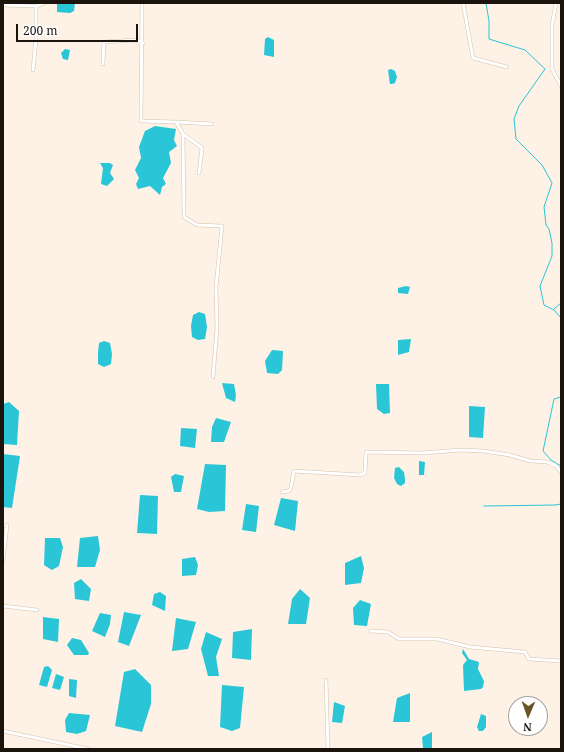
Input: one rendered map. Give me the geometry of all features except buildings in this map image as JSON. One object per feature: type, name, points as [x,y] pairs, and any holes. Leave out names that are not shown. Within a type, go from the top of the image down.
[{"type":"street","points":[[3,5],[36,6],[45,3]]},
{"type":"street","points":[[142,3],[141,121],[212,124]]},
{"type":"street","points":[[464,3],[473,58],[507,67]]},
{"type":"street","points":[[556,3],[552,25],[552,69],[561,86]]},
{"type":"street","points":[[33,70],[36,39],[36,6]]},
{"type":"street","points":[[103,64],[104,42],[135,40],[142,42]]},
{"type":"street","points":[[176,122],[183,134],[202,148],[198,173]]},
{"type":"street","points":[[183,134],[184,217],[197,225],[222,226],[216,287],[218,328],[213,378]]},
{"type":"street","points":[[282,492],[289,491],[291,488],[294,471],[360,475],[365,473],[366,452],[422,453],[460,450],[483,451],[510,455],[530,461],[547,462],[555,465],[561,472]]},
{"type":"street","points":[[3,560],[7,525]]},
{"type":"street","points":[[3,606],[37,610]]},
{"type":"street","points":[[371,631],[388,632],[398,639],[437,639],[470,647],[525,652],[530,659],[561,661]]},
{"type":"street","points":[[326,680],[328,749]]},
{"type":"street","points":[[3,731],[88,749]]},
{"type":"water","points":[[57,3],[75,3],[74,11],[70,13],[57,12]]},
{"type":"water","points":[[268,37],[274,40],[274,57],[264,55],[265,39]]},
{"type":"water","points":[[65,49],[70,50],[68,60],[63,59],[61,53]]},
{"type":"water","points":[[391,69],[395,71],[397,77],[395,83],[390,84],[388,70]]},
{"type":"water","points":[[155,126],[176,129],[174,140],[177,146],[169,152],[171,163],[163,178],[166,184],[162,187],[160,195],[150,186],[138,189],[136,184],[139,178],[135,170],[141,158],[139,147],[145,131]]},
{"type":"water","points":[[100,163],[110,163],[113,165],[110,173],[114,179],[107,186],[101,184],[103,168]]},
{"type":"water","points":[[406,286],[410,287],[408,294],[398,293],[398,288]]},
{"type":"water","points":[[199,312],[205,314],[207,327],[205,339],[198,340],[192,337],[191,326],[193,315]]},
{"type":"water","points":[[411,339],[409,352],[398,355],[398,340]]},
{"type":"water","points":[[104,341],[110,343],[112,354],[111,364],[104,367],[98,364],[98,353],[99,343]]},
{"type":"water","points":[[272,350],[283,351],[282,370],[278,374],[267,373],[265,361]]},
{"type":"water","points":[[222,383],[234,384],[236,395],[235,402],[226,398]]},
{"type":"water","points":[[376,384],[389,384],[390,413],[384,414],[377,409]]},
{"type":"water","points":[[9,402],[19,411],[17,445],[3,444],[3,404]]},
{"type":"water","points":[[469,406],[485,407],[483,438],[469,437]]},
{"type":"water","points":[[216,418],[231,422],[224,442],[211,442],[212,427]]},
{"type":"water","points":[[181,428],[197,429],[195,448],[180,446]]},
{"type":"water","points":[[3,454],[20,456],[12,508],[3,507]]},
{"type":"water","points":[[419,461],[425,462],[424,475],[419,475]]},
{"type":"water","points":[[205,464],[226,465],[225,511],[209,512],[197,509]]},
{"type":"water","points":[[399,467],[404,472],[405,479],[405,483],[401,486],[397,484],[394,478],[395,468]]},
{"type":"water","points":[[175,474],[184,476],[181,492],[174,492],[171,477]]},
{"type":"water","points":[[140,495],[158,496],[157,534],[137,533]]},
{"type":"water","points":[[281,498],[298,501],[295,531],[274,525]]},
{"type":"water","points":[[246,504],[259,506],[256,532],[242,530]]},
{"type":"water","points":[[98,536],[100,550],[95,567],[77,567],[80,538]]},
{"type":"water","points":[[45,538],[60,538],[63,547],[59,566],[52,570],[44,565]]},
{"type":"water","points":[[361,556],[364,568],[361,583],[345,585],[345,563]]},
{"type":"water","points":[[195,557],[198,565],[196,575],[182,576],[182,559]]},
{"type":"water","points":[[81,579],[91,589],[89,601],[75,599],[74,583]]},
{"type":"water","points":[[300,589],[310,598],[306,624],[288,624],[292,599]]},
{"type":"water","points":[[160,592],[166,596],[165,611],[152,605],[154,594]]},
{"type":"water","points":[[360,600],[371,604],[367,626],[354,625],[353,608]]},
{"type":"water","points":[[124,612],[141,615],[129,646],[118,642]]},
{"type":"water","points":[[100,613],[111,615],[110,624],[105,637],[92,631]]},
{"type":"water","points":[[43,617],[59,619],[58,642],[43,639]]},
{"type":"water","points":[[176,618],[196,622],[188,649],[172,651]]},
{"type":"water","points":[[252,629],[251,660],[232,658],[233,632]]},
{"type":"water","points":[[206,632],[222,639],[216,657],[219,676],[208,676],[201,649]]},
{"type":"water","points":[[72,638],[81,640],[89,653],[88,655],[74,655],[67,645]]},
{"type":"water","points":[[463,649],[469,659],[479,662],[478,669],[484,681],[481,689],[464,691],[463,665],[467,660],[462,653]]},
{"type":"water","points":[[48,666],[52,670],[47,687],[39,685],[44,667]]},
{"type":"water","points":[[135,669],[151,685],[151,704],[142,732],[115,726],[124,672]]},
{"type":"water","points":[[56,674],[64,677],[60,690],[52,688]]},
{"type":"water","points":[[69,679],[77,680],[76,698],[69,696]]},
{"type":"water","points":[[222,685],[244,687],[240,728],[232,731],[220,727]]},
{"type":"water","points":[[410,693],[410,722],[393,722],[397,698]]},
{"type":"water","points":[[334,702],[345,706],[342,723],[332,722]]},
{"type":"water","points":[[69,713],[90,715],[86,731],[77,734],[66,732],[65,720]]},
{"type":"water","points":[[481,714],[486,716],[486,727],[483,731],[479,731],[477,727]]},
{"type":"water","points":[[432,732],[432,749],[423,748],[422,737]]},
{"type":"waterway","points":[[486,3],[489,21],[489,39],[525,50],[545,69],[519,106],[514,119],[516,139],[542,165],[552,183],[544,207],[546,225],[549,229],[552,243],[552,256],[540,286],[544,305],[554,310],[561,318]]},
{"type":"waterway","points":[[554,309],[561,303]]},
{"type":"waterway","points":[[561,397],[554,399],[543,451],[551,460],[561,466]]},
{"type":"waterway","points":[[484,506],[561,504]]}]
